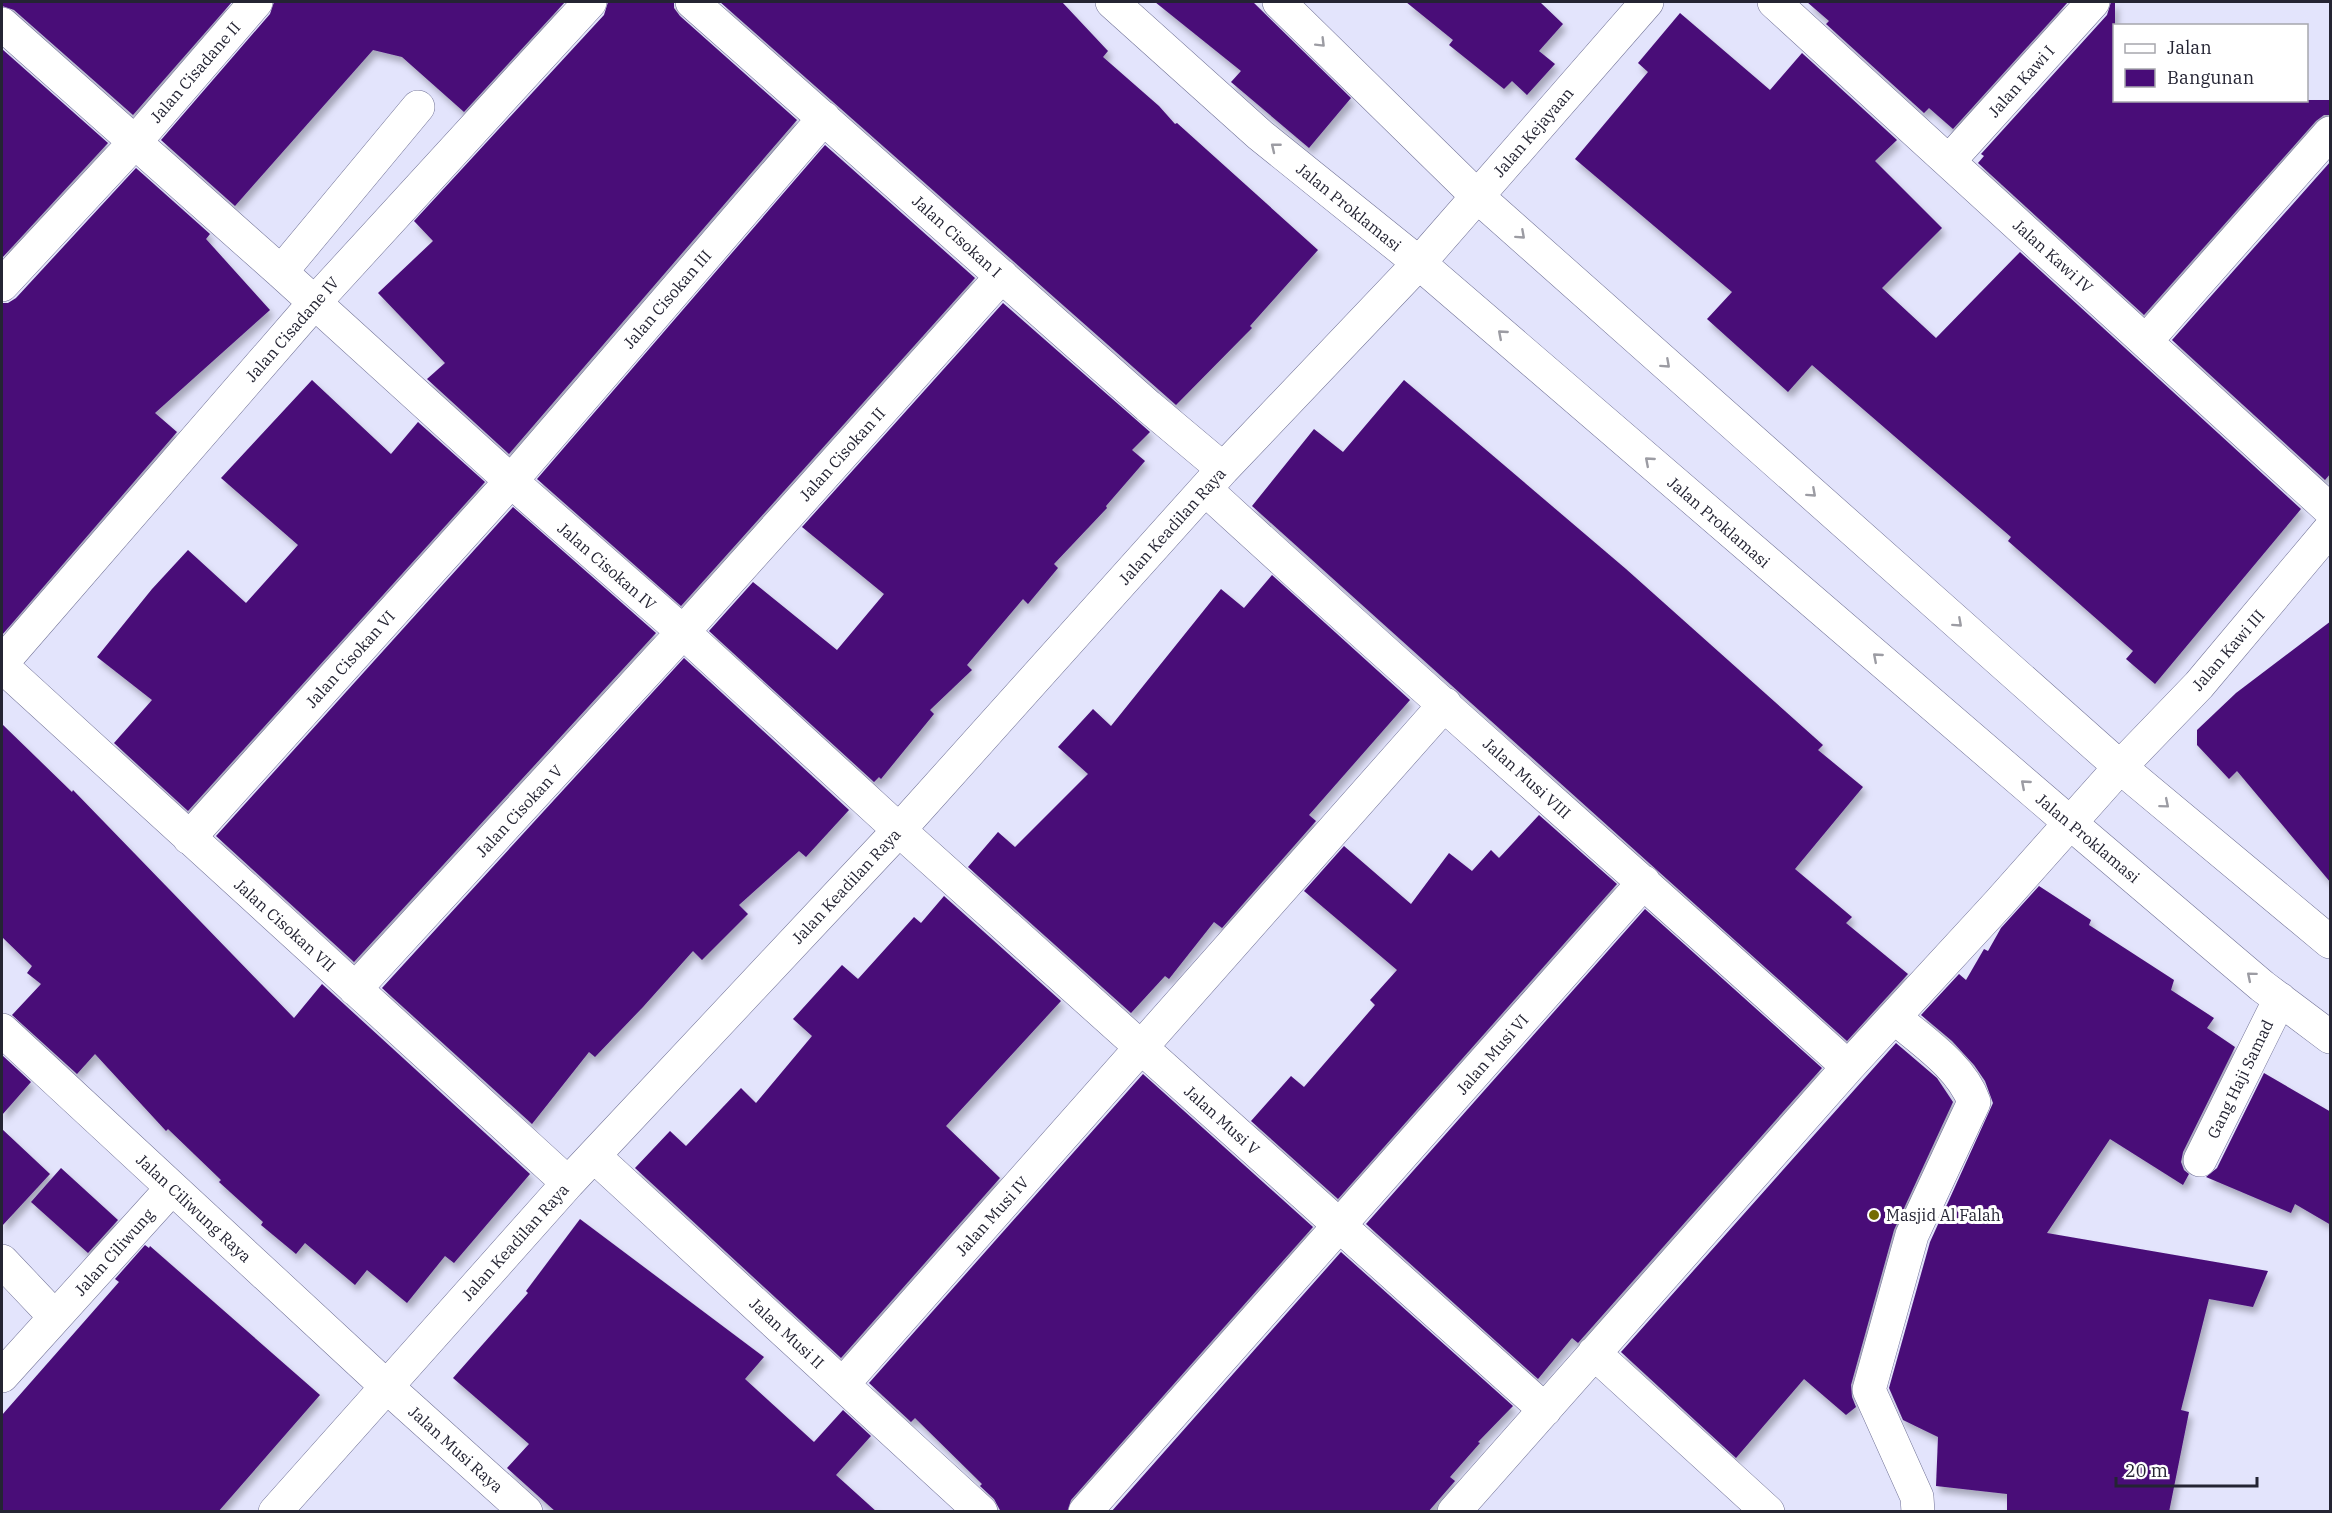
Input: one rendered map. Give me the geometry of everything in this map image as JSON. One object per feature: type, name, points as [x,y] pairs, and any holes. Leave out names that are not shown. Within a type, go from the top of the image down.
[{"type":"street","name":"Jalan Cisadane II","points":[[2,285],[135,142],[256,2]]},
{"type":"street","name":"Jalan Cisadane IV","points":[[2,665],[315,302],[590,2]]},
{"type":"street","name":"Jalan Cisokan I","points":[[692,2],[1148,406],[1214,479]]},
{"type":"street","name":"Jalan Proklamasi","points":[[1112,2],[1260,135],[1419,263],[2069,822],[2280,999],[2331,1037]]},
{"type":"street","points":[[1279,2],[1477,196],[2120,767],[2331,942]]},
{"type":"street","name":"Jalan Kejayaan","points":[[1419,263],[1647,2]]},
{"type":"street","name":"Jalan Kawi IV","points":[[1774,2],[2331,510]]},
{"type":"street","name":"Jalan Kawi I","points":[[1948,161],[2093,2]]},
{"type":"street","name":"Jalan Cisokan IV","points":[[2,24],[315,302],[511,481],[683,632],[899,830]]},
{"type":"street","points":[[281,272],[418,107]]},
{"type":"street","name":"Jalan Cisokan III","points":[[511,481],[824,118]]},
{"type":"street","points":[[2146,341],[2331,133]]},
{"type":"street","name":"Jalan Keadilan Raya","points":[[275,1512],[568,1183],[899,830],[1214,479],[1419,263]]},
{"type":"street","name":"Jalan Cisokan II","points":[[683,632],[1002,276]]},
{"type":"street","name":"Jalan Musi VIII","points":[[1214,479],[1331,605],[1445,704],[1848,1067]]},
{"type":"street","name":"Jalan Cisokan VI","points":[[189,838],[511,481]]},
{"type":"street","name":"Jalan Kawi III","points":[[1454,1512],[1848,1067],[1999,903],[2069,822],[2199,685],[2331,529]]},
{"type":"street","name":"Jalan Cisokan V","points":[[355,989],[683,632]]},
{"type":"street","name":"Jalan Cisokan VII","points":[[2,665],[568,1183]]},
{"type":"street","name":"Jalan Musi IV","points":[[843,1384],[1445,704]]},
{"type":"street","name":"Jalan Musi V","points":[[899,830],[1545,1410]]},
{"type":"street","name":"Jalan Musi VI","points":[[1085,1512],[1644,882]]},
{"type":"street","name":"Gang Haji Samad","points":[[2200,1160],[2280,999]]},
{"type":"street","points":[[1894,1017],[1955,1070],[1968,1086],[1974,1102],[1912,1235],[1869,1390],[1917,1497],[1918,1512]]},
{"type":"street","name":"Jalan Ciliwung Raya","points":[[2,1030],[386,1386]]},
{"type":"street","name":"Jalan Musi II","points":[[594,1155],[981,1512]]},
{"type":"street","name":"Jalan Ciliwung","points":[[2,1376],[172,1188]]},
{"type":"street","points":[[2,1261],[55,1317]]},
{"type":"street","points":[[1594,1353],[1768,1512]]},
{"type":"street","name":"Jalan Musi Raya","points":[[386,1386],[526,1512]]},
{"type":"building","points":[[2,2],[232,2],[133,115],[14,10],[2,6]]},
{"type":"building","points":[[274,2],[565,2],[464,112],[402,57],[373,50],[235,206],[161,140],[270,14]]},
{"type":"building","points":[[608,2],[674,2],[674,8],[680,16],[797,120],[509,454],[427,379],[445,363],[378,293],[433,241],[414,221],[604,15]]},
{"type":"building","points":[[720,2],[1062,2],[1108,51],[1103,57],[1318,250],[1250,326],[1252,328],[1176,405]]},
{"type":"building","points":[[1155,2],[1253,2],[1351,98],[1309,148],[1231,82],[1241,71]]},
{"type":"building","points":[[1406,2],[1540,2],[1563,24],[1539,51],[1555,64],[1527,95],[1512,81],[1504,89],[1449,45],[1453,40]]},
{"type":"building","points":[[1807,2],[2068,2],[1953,129],[1929,108],[1924,113],[1826,24],[1829,21]]},
{"type":"building","points":[[2111,2],[2115,2],[2113,102],[2331,100],[2331,115],[2324,115],[2316,121],[2144,315],[1978,163],[1984,156],[1981,154],[2107,15]]},
{"type":"building","points":[[1680,13],[1770,90],[1802,53],[1897,140],[1875,161],[1942,228],[1882,288],[1936,338],[2020,252],[2301,509],[2155,684],[2126,659],[2133,651],[2008,541],[2011,537],[1812,365],[1788,392],[1707,319],[1732,292],[1575,159],[1648,72],[1638,63]]},
{"type":"building","points":[[2,49],[108,143],[2,258]]},
{"type":"building","points":[[825,145],[975,278],[681,606],[537,479]]},
{"type":"building","points":[[2331,161],[2331,473],[2325,480],[2172,340]]},
{"type":"building","points":[[136,168],[210,234],[206,239],[270,310],[155,413],[177,432],[2,635],[2,303],[8,303],[16,298]]},
{"type":"building","points":[[1003,303],[1150,432],[1132,450],[1145,461],[1106,506],[1107,508],[1054,564],[1058,568],[1028,604],[1023,599],[967,665],[972,670],[930,710],[934,714],[881,779],[879,777],[874,782],[709,631],[753,582],[837,650],[884,594],[802,527]]},
{"type":"building","points":[[312,380],[391,454],[418,422],[485,482],[188,811],[114,743],[152,700],[97,657],[152,589],[188,550],[246,603],[298,545],[221,478]]},
{"type":"building","points":[[1404,380],[1626,569],[1823,745],[1818,750],[1863,787],[1795,869],[1852,917],[1846,923],[1908,974],[1847,1041],[1252,506],[1314,429],[1343,452]]},
{"type":"building","points":[[513,507],[656,633],[354,962],[216,836]]},
{"type":"building","points":[[1272,575],[1410,700],[1309,815],[1316,821],[1222,928],[1214,922],[1169,979],[1165,976],[1131,1013],[968,867],[998,832],[1015,847],[1088,774],[1058,747],[1093,709],[1111,726],[1221,589],[1244,608]]},
{"type":"building","points":[[2331,621],[2331,883],[2237,771],[2229,779],[2197,745],[2197,730],[2236,693]]},
{"type":"building","points":[[684,658],[849,810],[806,857],[799,851],[739,905],[748,914],[702,960],[693,951],[595,1057],[589,1052],[532,1124],[382,988]]},
{"type":"building","points":[[2,724],[72,792],[73,790],[294,1018],[322,984],[530,1174],[454,1263],[445,1256],[407,1303],[367,1270],[355,1285],[305,1243],[296,1254],[261,1225],[263,1222],[219,1182],[221,1180],[168,1129],[166,1131],[95,1054],[77,1074],[12,1015],[41,984],[27,973],[32,966],[2,937]]},
{"type":"building","points":[[1539,815],[1617,884],[1338,1199],[1251,1121],[1291,1076],[1304,1087],[1375,1005],[1370,1000],[1397,970],[1304,891],[1344,846],[1411,904],[1449,853],[1472,871],[1491,850],[1499,858]]},
{"type":"building","points":[[2039,886],[2091,920],[2089,925],[2174,980],[2171,990],[2214,1018],[2207,1028],[2235,1047],[2183,1152],[2181,1162],[2184,1170],[2189,1174],[2183,1185],[2110,1139],[2047,1233],[2268,1271],[2253,1307],[2209,1299],[2181,1410],[2189,1412],[2169,1512],[2007,1512],[2007,1494],[1936,1486],[1938,1437],[1903,1420],[1889,1388],[1930,1242],[1993,1103],[1985,1081],[1974,1065],[1952,1041],[1921,1015],[1959,974],[1966,980],[1984,949],[1988,951],[2001,928]]},
{"type":"building","points":[[944,896],[1061,1001],[946,1126],[1000,1178],[841,1358],[635,1168],[670,1131],[686,1146],[741,1088],[756,1103],[812,1036],[793,1019],[842,965],[858,979],[914,917],[921,923]]},
{"type":"building","points":[[1645,909],[1822,1068],[1578,1343],[1572,1338],[1538,1379],[1366,1224]]},
{"type":"building","points":[[1896,1043],[1937,1078],[1953,1102],[1894,1230],[1851,1385],[1856,1407],[1846,1415],[1804,1379],[1736,1458],[1621,1352]]},
{"type":"building","points":[[2,1055],[31,1082],[2,1115]]},
{"type":"building","points":[[2264,1073],[2331,1112],[2331,1225],[2295,1204],[2291,1213],[2206,1177],[2217,1168]]},
{"type":"building","points":[[1143,1074],[1313,1227],[1071,1500],[1067,1512],[1001,1512],[994,1499],[980,1486],[982,1484],[915,1418],[911,1422],[869,1383]]},
{"type":"building","points":[[2,1129],[50,1174],[2,1226]]},
{"type":"building","points":[[61,1168],[118,1220],[88,1253],[31,1202]]},
{"type":"building","points":[[580,1219],[764,1357],[745,1379],[814,1442],[843,1410],[871,1436],[836,1475],[877,1512],[556,1512],[507,1468],[529,1444],[453,1378],[528,1293],[526,1291]]},
{"type":"building","points":[[145,1245],[149,1248],[150,1246],[320,1395],[218,1512],[2,1512],[2,1415],[119,1282],[115,1279]]},
{"type":"building","points":[[1341,1252],[1513,1406],[1478,1442],[1480,1443],[1450,1477],[1455,1481],[1428,1512],[1111,1512]]},
{"type":"place","name":"Masjid Al Falah","points":[[1874,1215]]}]
